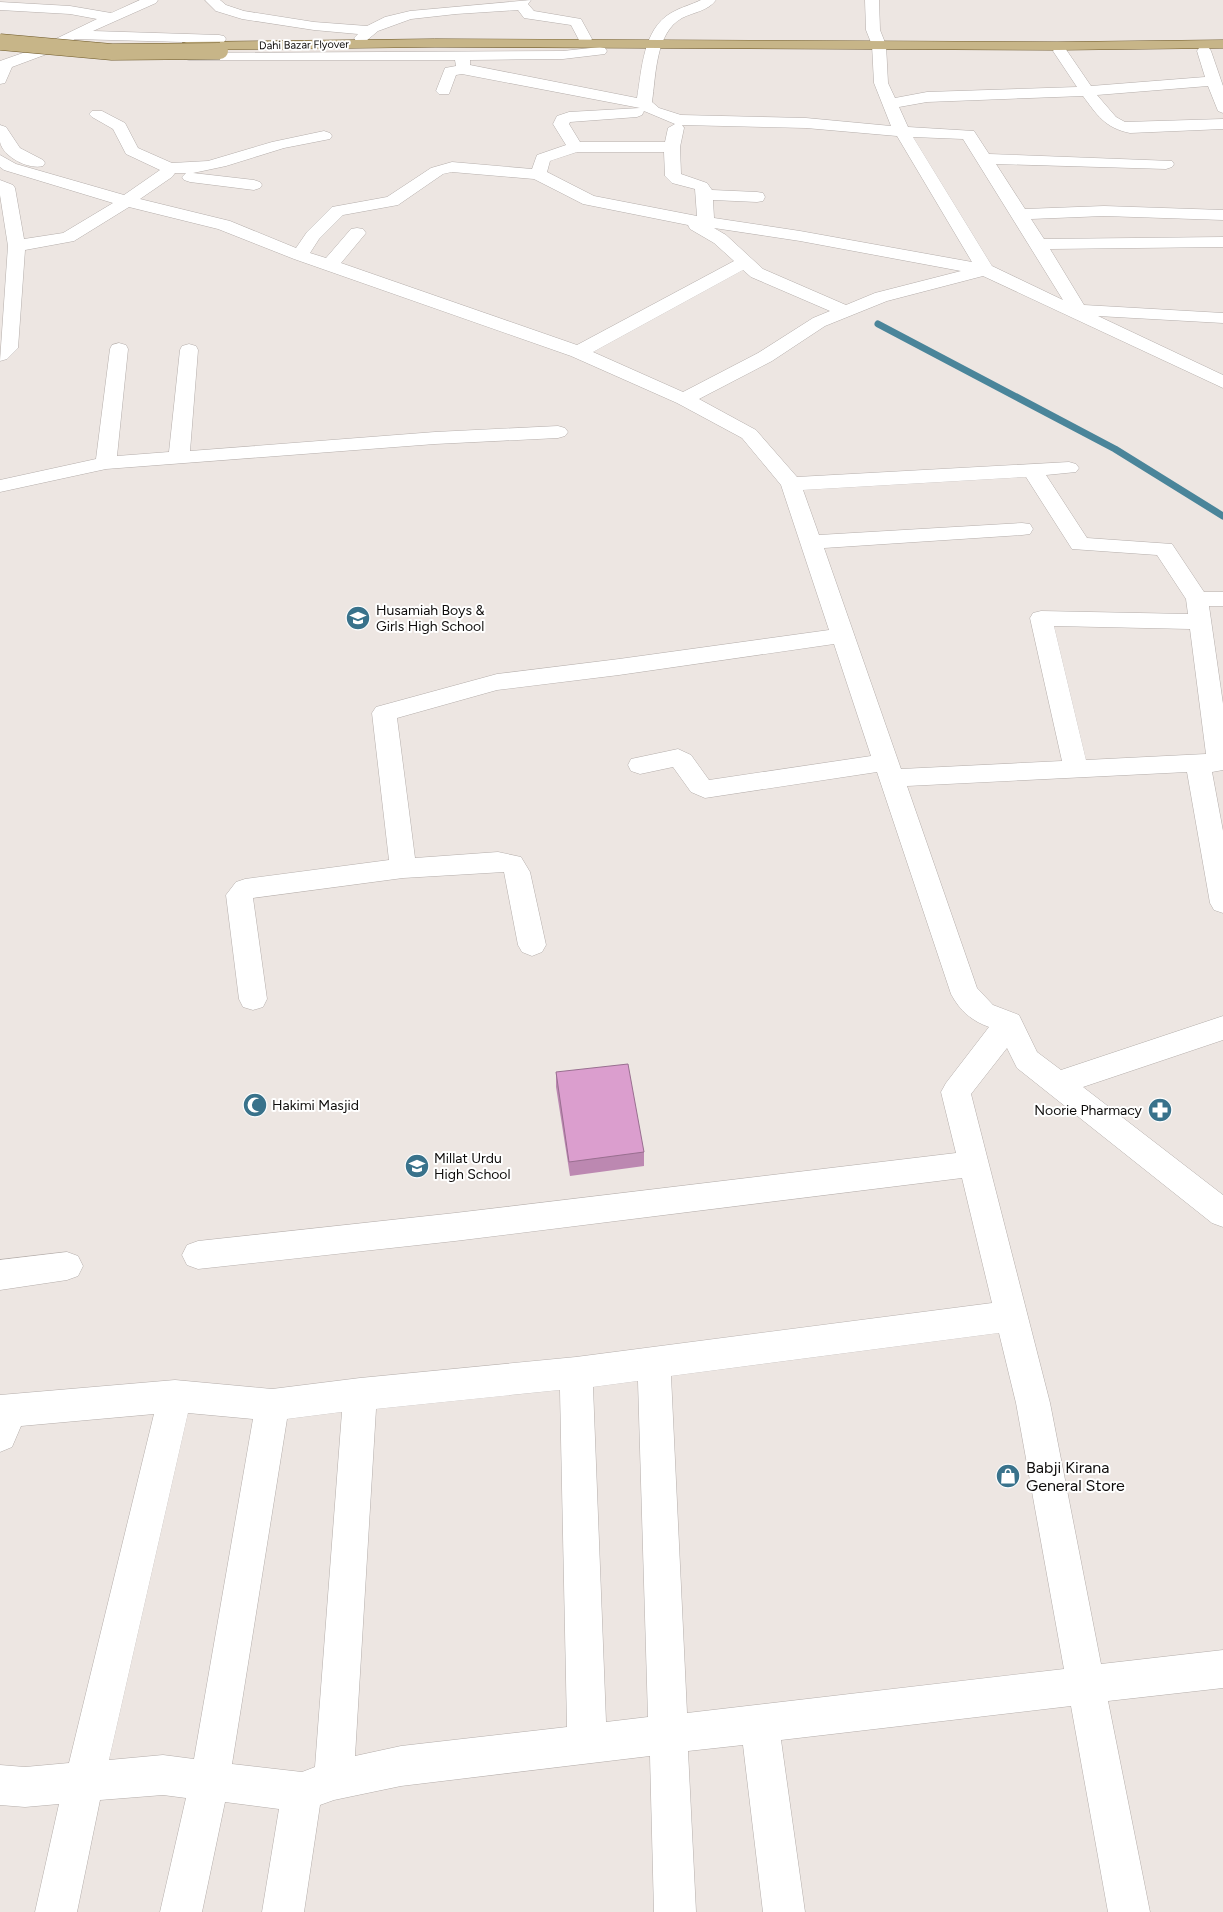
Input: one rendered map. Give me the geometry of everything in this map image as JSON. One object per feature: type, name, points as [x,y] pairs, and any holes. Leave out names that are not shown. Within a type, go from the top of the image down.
[{"type":"main road","name":"Dahi Bazar Flyover","points":[[0,35],[76,44],[129,46],[435,43],[580,44],[605,48],[879,48]]},
{"type":"main road","name":"Dahi Bazar Flyover","points":[[0,42],[112,52],[580,44]]},
{"type":"main road","points":[[879,48],[1223,44]]},
{"type":"main road","points":[[879,48],[1223,51]]},
{"type":"street","points":[[0,80],[5,64],[42,51],[111,17],[151,0]]},
{"type":"street","points":[[212,0],[222,8],[242,15],[364,34],[398,18],[442,11],[515,7],[522,2],[529,15],[576,22],[580,44]]},
{"type":"street","points":[[649,107],[653,48],[659,32],[674,17],[709,0]]},
{"type":"street","points":[[872,0],[873,30],[879,48],[881,83],[903,132],[984,270]]},
{"type":"street","points":[[0,6],[70,10],[111,17]]},
{"type":"street","points":[[73,35],[200,39],[364,34],[578,38],[580,44]]},
{"type":"street","points":[[42,51],[59,55],[464,62],[563,55],[605,48]]},
{"type":"street","points":[[1060,51],[1087,91],[1110,120],[1119,126],[1130,128],[1223,124]]},
{"type":"street","points":[[1204,51],[1223,108]]},
{"type":"street","points":[[444,91],[450,71],[464,62],[649,107],[678,120],[806,123],[903,132],[968,134],[1020,214],[1080,313]]},
{"type":"street","points":[[890,104],[927,97],[1087,91],[1214,81]]},
{"type":"street","points":[[575,147],[561,124],[562,120],[569,117],[649,107]]},
{"type":"street","points":[[97,114],[118,126],[132,151],[168,171],[254,185]]},
{"type":"street","points":[[678,120],[672,147],[673,176],[678,180],[702,186],[706,222]]},
{"type":"street","points":[[0,130],[8,146],[26,160],[118,186],[116,198]]},
{"type":"street","points":[[17,246],[68,237],[116,198],[168,171],[206,168],[273,147],[324,136]]},
{"type":"street","points":[[538,174],[543,158],[575,147],[672,147]]},
{"type":"street","points":[[984,158],[1166,164]]},
{"type":"street","points":[[0,160],[10,167],[116,198],[224,225],[300,255],[578,352],[684,399],[749,434],[791,484],[965,994],[983,1013],[1009,1023],[1027,1060],[1223,1213]]},
{"type":"street","points":[[300,255],[314,236],[338,212],[392,201],[437,171],[452,167],[538,174],[589,200],[686,220],[800,236],[984,270],[1080,313],[1223,382]]},
{"type":"street","points":[[0,185],[7,188],[17,246],[9,348],[0,355]]},
{"type":"street","points":[[704,195],[757,196]]},
{"type":"street","points":[[1020,214],[1104,211],[1223,214]]},
{"type":"street","points":[[686,220],[720,239],[757,273],[845,311]]},
{"type":"street","points":[[330,265],[356,233]]},
{"type":"street","points":[[1038,244],[1223,242]]},
{"type":"street","points":[[578,352],[745,262]]},
{"type":"street","points":[[684,399],[766,357],[819,322],[881,297],[984,270]]},
{"type":"street","points":[[1080,313],[1223,318]]},
{"type":"street","points":[[106,463],[119,349]]},
{"type":"street","points":[[179,457],[189,350]]},
{"type":"street","points":[[0,486],[106,463],[435,438],[558,432]]},
{"type":"street","points":[[791,484],[1069,468]]},
{"type":"street","points":[[1032,470],[1080,544],[1164,549],[1197,599],[1213,763],[1223,903]]},
{"type":"street","points":[[811,542],[1022,529]]},
{"type":"street","points":[[1197,599],[1223,599]]},
{"type":"street","points":[[1076,769],[1041,618],[1200,622]]},
{"type":"street","points":[[403,868],[384,713],[497,682],[619,668],[843,635]]},
{"type":"street","points":[[640,765],[678,758],[682,761],[697,785],[705,789],[889,770],[1076,769],[1213,763]]},
{"type":"street","points":[[253,1000],[239,894],[245,889],[403,868],[498,862],[512,864],[517,872],[532,945]]},
{"type":"street","points":[[1009,1023],[956,1092],[1033,1403],[1129,1912]]},
{"type":"street","points":[[1057,1083],[1223,1028]]},
{"type":"street","points":[[198,1254],[455,1227],[973,1164]]},
{"type":"street","points":[[0,1275],[68,1266]]},
{"type":"street","points":[[3,1418],[175,1396],[272,1405],[360,1394],[576,1373],[1011,1316]]},
{"type":"street","points":[[654,1363],[675,1912]]},
{"type":"street","points":[[576,1373],[587,1744]]},
{"type":"street","points":[[283,1912],[318,1786],[360,1394]]},
{"type":"street","points":[[56,1912],[84,1782],[175,1396]]},
{"type":"street","points":[[181,1912],[210,1780],[272,1405]]},
{"type":"street","points":[[0,1785],[25,1787],[163,1775],[210,1780],[318,1786],[401,1766],[1086,1686],[1223,1668]]},
{"type":"street","points":[[760,1724],[784,1912]]},
{"type":"building","points":[[628,1064],[644,1152],[569,1162],[556,1072]]},
{"type":"waterway","points":[[878,324],[1115,449],[1223,516]]},
{"type":"place","name":"Husamiah Boys & Girls High School","points":[[358,618]]},
{"type":"place","name":"Hakimi Masjid","points":[[255,1105]]},
{"type":"place","name":"Noorie Pharmacy","points":[[1160,1110]]},
{"type":"place","name":"Millat Urdu High School","points":[[417,1166]]},
{"type":"place","name":"Babji Kirana General Store","points":[[1008,1476]]}]
